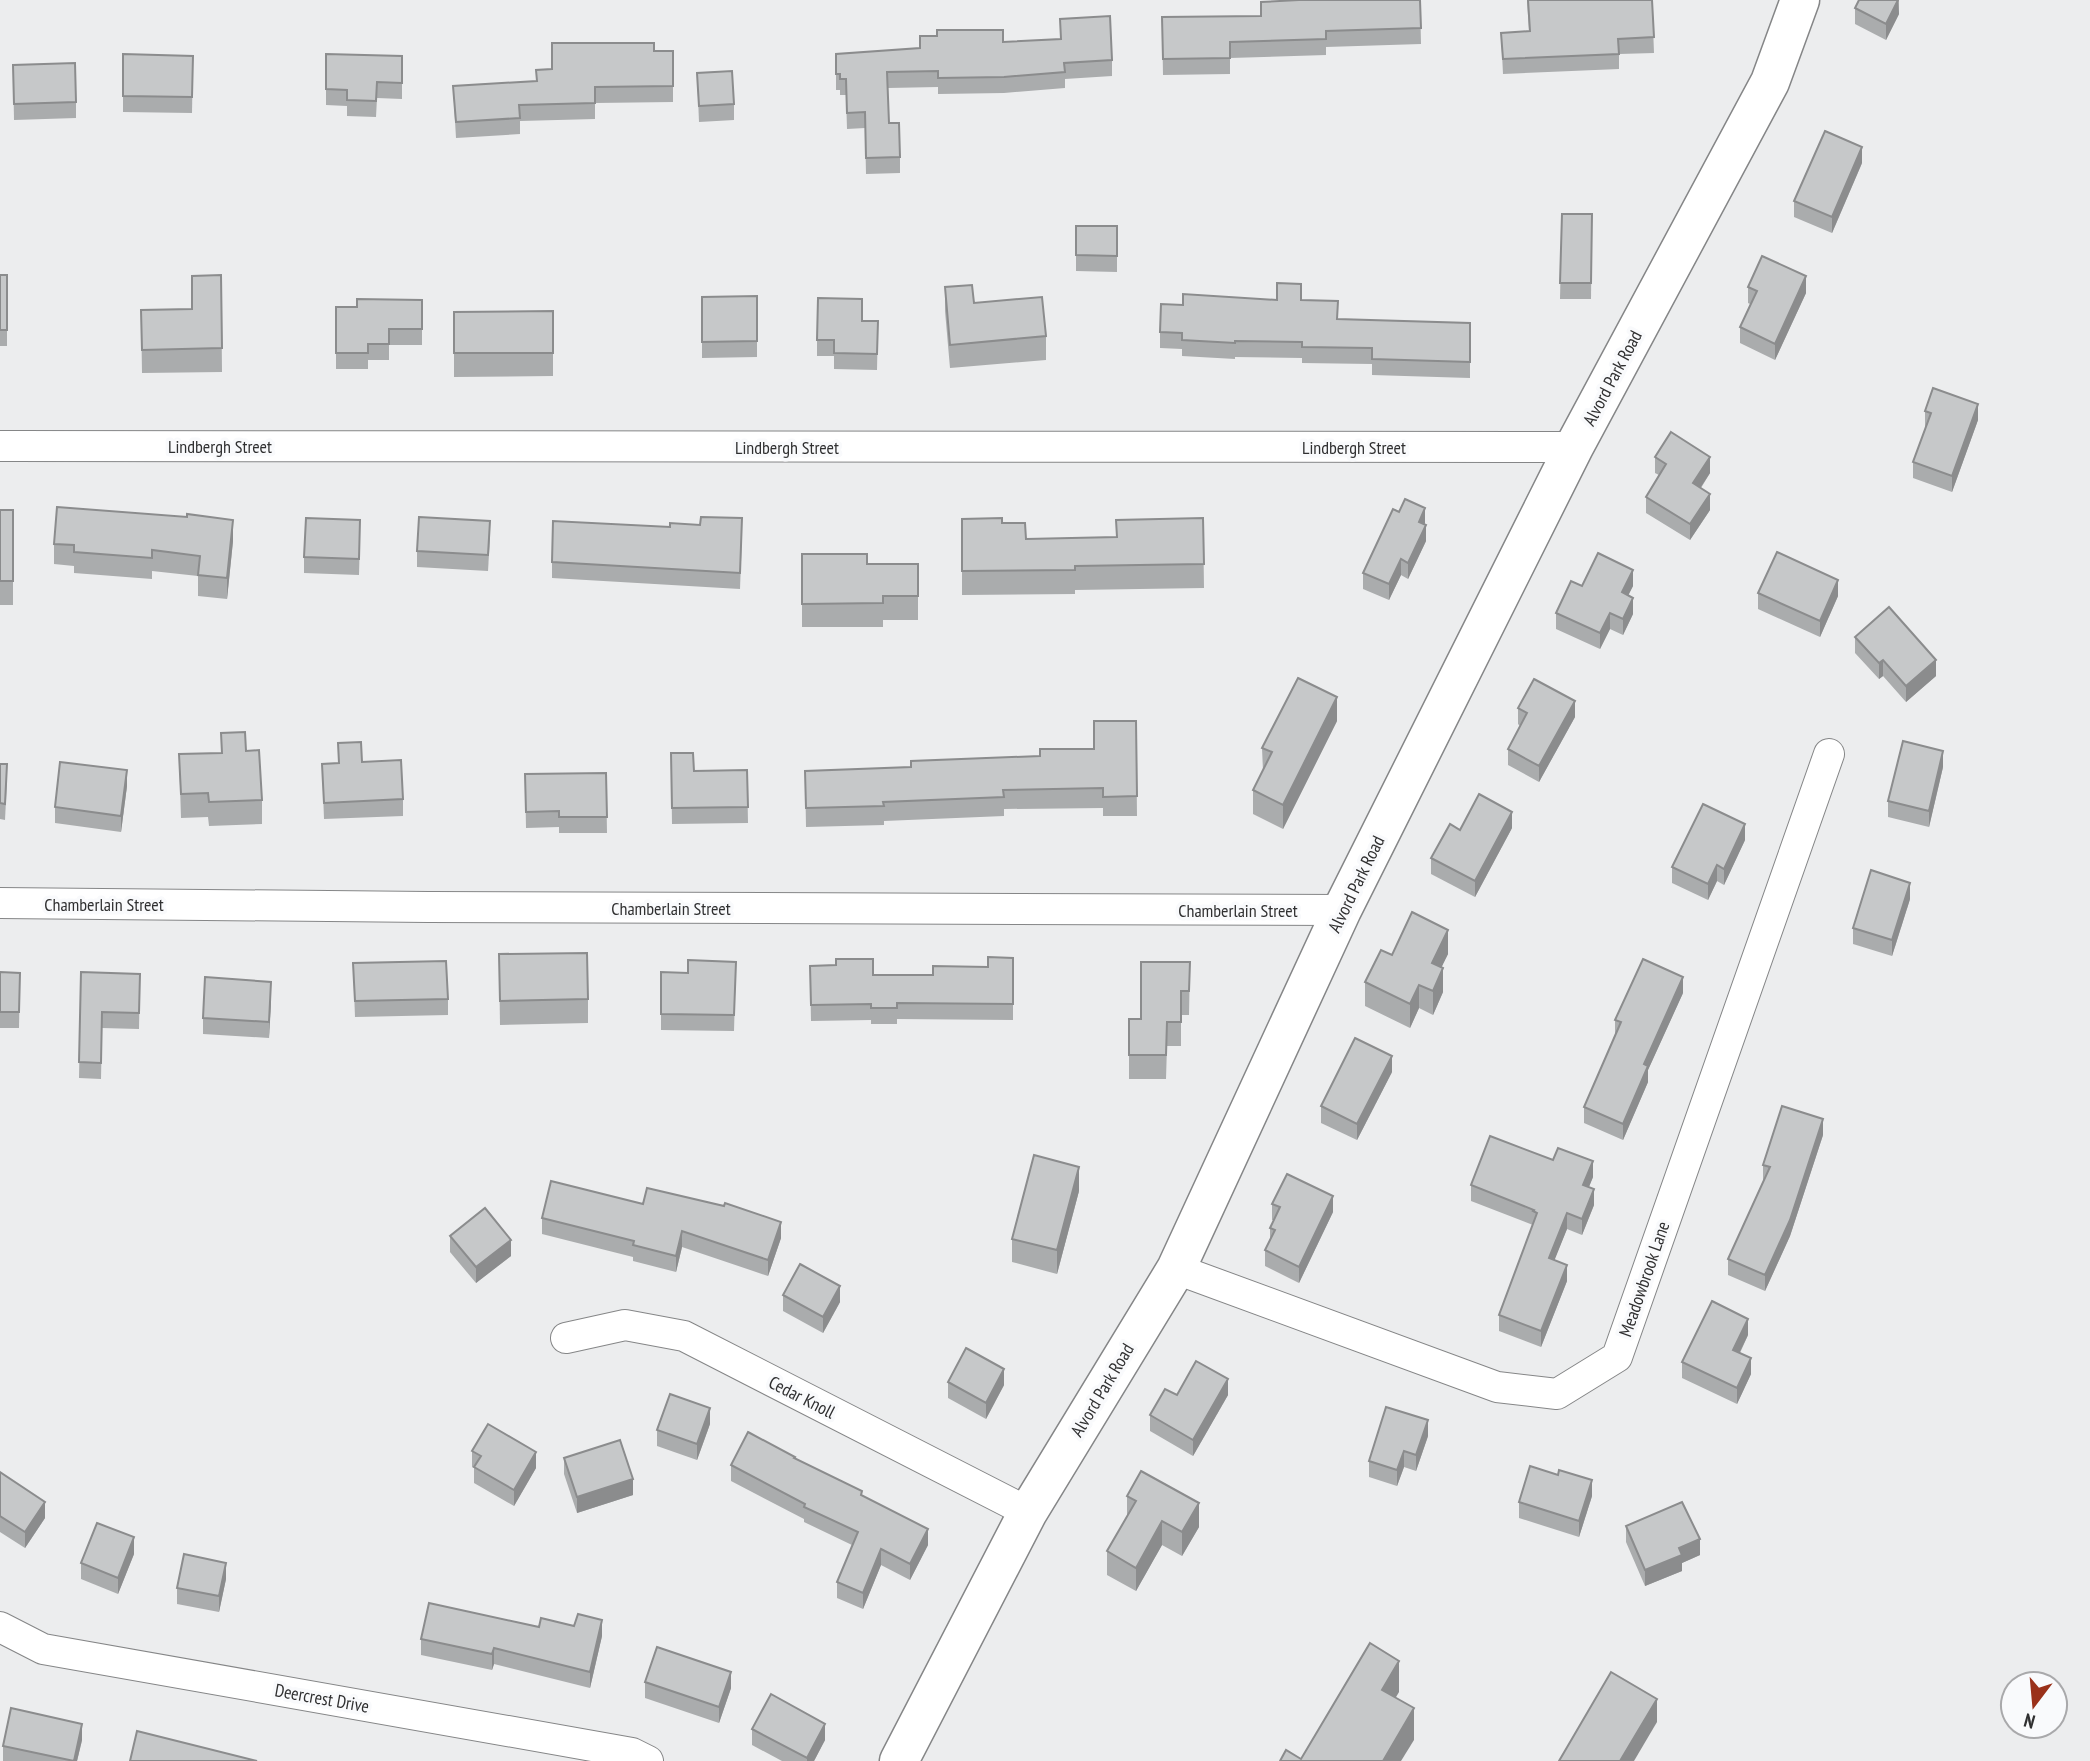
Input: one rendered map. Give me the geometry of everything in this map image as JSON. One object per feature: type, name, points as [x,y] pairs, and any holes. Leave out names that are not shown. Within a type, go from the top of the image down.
[{"type":"street","name":"Alvord Park Road","points":[[898,1761],[1028,1512],[1176,1269],[1342,910],[1574,447],[1770,82],[1800,0]]},
{"type":"street","name":"Lindbergh Street","points":[[0,446],[1574,447]]},
{"type":"street","name":"Meadowbrook Lane","points":[[1176,1269],[1497,1387],[1557,1394],[1617,1356],[1829,754]]},
{"type":"street","name":"Chamberlain Street","points":[[0,903],[1342,910]]},
{"type":"street","name":"Cedar Knoll","points":[[566,1338],[625,1325],[684,1336],[1028,1512]]},
{"type":"street","name":"Deercrest Drive","points":[[0,1627],[43,1649],[632,1753],[648,1761]]},
{"type":"building","points":[[1420,0],[1421,28],[1326,31],[1326,39],[1230,42],[1230,58],[1163,59],[1162,17],[1261,16],[1261,2]]},
{"type":"building","points":[[1528,0],[1652,0],[1654,37],[1618,39],[1619,54],[1503,59],[1501,33],[1530,31]]},
{"type":"building","points":[[1859,0],[1898,0],[1886,24],[1855,8]]},
{"type":"building","points":[[1110,16],[1112,60],[1064,63],[1065,72],[1004,77],[938,78],[938,71],[887,72],[889,123],[899,123],[900,157],[866,158],[865,112],[847,113],[846,79],[840,79],[840,74],[836,74],[836,54],[920,48],[920,36],[937,36],[937,30],[1003,30],[1003,42],[1061,39],[1060,19]]},
{"type":"building","points":[[552,43],[654,43],[654,51],[673,51],[673,86],[595,87],[595,103],[519,105],[520,118],[456,122],[453,86],[537,81],[536,70],[552,69]]},
{"type":"building","points":[[123,54],[193,56],[192,97],[123,96]]},
{"type":"building","points":[[326,54],[402,56],[402,83],[377,82],[376,101],[347,100],[347,90],[326,89]]},
{"type":"building","points":[[75,63],[76,102],[14,104],[13,65]]},
{"type":"building","points":[[732,71],[734,104],[699,106],[697,73]]},
{"type":"building","points":[[1825,131],[1862,147],[1832,217],[1794,201]]},
{"type":"building","points":[[1562,214],[1592,214],[1591,283],[1560,283]]},
{"type":"building","points":[[1076,226],[1117,226],[1117,256],[1076,255]]},
{"type":"building","points":[[1762,256],[1806,276],[1775,344],[1740,327],[1757,291],[1748,287]]},
{"type":"building","points":[[0,275],[7,275],[7,330],[0,330]]},
{"type":"building","points":[[221,275],[222,348],[142,350],[141,310],[192,309],[192,276]]},
{"type":"building","points":[[1277,283],[1301,284],[1301,300],[1338,301],[1337,319],[1470,323],[1470,362],[1372,359],[1372,348],[1302,347],[1302,342],[1235,343],[1182,340],[1182,333],[1160,332],[1161,304],[1183,305],[1183,294],[1277,300]]},
{"type":"building","points":[[972,285],[974,303],[1042,297],[1046,336],[950,345],[945,287]]},
{"type":"building","points":[[757,296],[757,341],[702,342],[702,297]]},
{"type":"building","points":[[818,298],[862,299],[862,321],[878,321],[877,354],[834,353],[834,340],[817,340]]},
{"type":"building","points":[[357,299],[422,300],[422,329],[389,329],[389,344],[368,344],[368,353],[336,353],[336,307],[357,307]]},
{"type":"building","points":[[553,311],[553,353],[454,353],[454,312]]},
{"type":"building","points":[[1933,388],[1978,404],[1952,476],[1913,462],[1931,413],[1925,411]]},
{"type":"building","points":[[1671,432],[1710,457],[1693,483],[1710,494],[1690,524],[1646,497],[1666,464],[1655,457]]},
{"type":"building","points":[[1405,499],[1425,508],[1419,522],[1426,525],[1408,563],[1401,559],[1389,584],[1363,573],[1393,509],[1399,512]]},
{"type":"building","points":[[57,507],[187,517],[187,514],[233,520],[227,578],[198,575],[200,556],[152,550],[152,558],[74,552],[74,545],[54,544]]},
{"type":"building","points":[[0,510],[13,510],[13,581],[0,581]]},
{"type":"building","points":[[419,517],[490,521],[488,555],[417,551]]},
{"type":"building","points":[[701,517],[742,518],[740,573],[552,562],[553,521],[670,527],[670,523],[700,525]]},
{"type":"building","points":[[306,518],[360,520],[359,559],[304,557]]},
{"type":"building","points":[[1002,518],[1002,523],[1025,523],[1026,539],[1117,537],[1116,520],[1203,518],[1204,564],[1075,566],[1075,570],[962,571],[962,519]]},
{"type":"building","points":[[1777,552],[1838,580],[1820,621],[1758,593]]},
{"type":"building","points":[[1598,553],[1633,570],[1622,592],[1633,598],[1623,619],[1610,613],[1600,633],[1556,613],[1571,581],[1582,586]]},
{"type":"building","points":[[802,554],[867,554],[867,564],[918,564],[918,596],[883,596],[883,603],[802,604]]},
{"type":"building","points":[[1889,607],[1936,660],[1906,686],[1883,660],[1879,663],[1855,637]]},
{"type":"building","points":[[1298,678],[1337,697],[1283,805],[1253,790],[1272,752],[1262,748]]},
{"type":"building","points":[[1534,679],[1575,701],[1539,766],[1508,749],[1527,713],[1518,708]]},
{"type":"building","points":[[1094,721],[1136,721],[1137,796],[1103,797],[1103,788],[1003,790],[1004,797],[883,802],[884,806],[806,808],[805,771],[911,767],[911,761],[1040,756],[1040,749],[1094,749]]},
{"type":"building","points":[[245,732],[246,751],[259,750],[262,800],[209,802],[208,793],[181,794],[179,754],[222,753],[221,733]]},
{"type":"building","points":[[1903,741],[1943,751],[1929,811],[1888,801]]},
{"type":"building","points":[[361,742],[362,762],[401,760],[403,799],[324,803],[322,764],[339,763],[338,743]]},
{"type":"building","points":[[671,753],[693,753],[694,771],[747,770],[748,807],[672,808]]},
{"type":"building","points":[[60,762],[127,770],[121,816],[55,807]]},
{"type":"building","points":[[0,764],[7,764],[5,804],[0,803]]},
{"type":"building","points":[[606,773],[607,817],[559,817],[559,811],[526,812],[525,774]]},
{"type":"building","points":[[1479,794],[1512,812],[1475,881],[1431,858],[1450,824],[1460,830]]},
{"type":"building","points":[[1703,804],[1745,824],[1724,869],[1717,865],[1708,884],[1672,867]]},
{"type":"building","points":[[1871,870],[1910,883],[1892,940],[1853,928]]},
{"type":"building","points":[[1412,912],[1448,930],[1432,963],[1443,968],[1433,991],[1419,985],[1410,1004],[1365,982],[1381,950],[1392,955]]},
{"type":"building","points":[[587,953],[588,999],[500,1001],[499,954]]},
{"type":"building","points":[[988,957],[1013,958],[1013,1004],[897,1003],[897,1008],[871,1008],[871,1004],[811,1005],[810,966],[836,965],[836,959],[873,959],[873,975],[933,975],[933,966],[988,967]]},
{"type":"building","points":[[1643,959],[1683,977],[1644,1064],[1648,1066],[1623,1124],[1584,1107],[1621,1022],[1615,1020]]},
{"type":"building","points":[[688,960],[736,962],[734,1015],[661,1014],[661,972],[688,973]]},
{"type":"building","points":[[446,961],[448,999],[355,1001],[353,963]]},
{"type":"building","points":[[1141,962],[1190,962],[1189,991],[1181,991],[1181,1022],[1167,1022],[1166,1055],[1129,1055],[1129,1019],[1141,1019]]},
{"type":"building","points":[[0,972],[20,973],[19,1012],[0,1012]]},
{"type":"building","points":[[81,972],[140,974],[139,1013],[102,1012],[101,1063],[79,1062]]},
{"type":"building","points":[[205,977],[271,982],[269,1022],[203,1018]]},
{"type":"building","points":[[1355,1038],[1392,1056],[1357,1124],[1321,1106]]},
{"type":"building","points":[[1782,1106],[1823,1119],[1790,1220],[1765,1275],[1728,1259],[1770,1167],[1763,1165]]},
{"type":"building","points":[[1490,1136],[1553,1160],[1558,1148],[1593,1161],[1583,1185],[1594,1189],[1582,1219],[1567,1213],[1549,1258],[1567,1265],[1541,1331],[1499,1315],[1537,1213],[1471,1185]]},
{"type":"building","points":[[1034,1155],[1079,1167],[1057,1250],[1012,1239]]},
{"type":"building","points":[[1287,1174],[1333,1196],[1299,1267],[1265,1250],[1275,1230],[1270,1228],[1280,1207],[1272,1204]]},
{"type":"building","points":[[551,1181],[643,1204],[647,1188],[724,1206],[725,1203],[781,1222],[768,1260],[682,1231],[676,1256],[633,1245],[634,1241],[542,1218]]},
{"type":"building","points":[[485,1208],[511,1240],[476,1267],[450,1236]]},
{"type":"building","points":[[800,1264],[840,1286],[823,1317],[783,1295]]},
{"type":"building","points":[[1712,1301],[1748,1319],[1733,1350],[1751,1358],[1737,1388],[1682,1362]]},
{"type":"building","points":[[966,1348],[1004,1369],[986,1403],[948,1382]]},
{"type":"building","points":[[1196,1361],[1228,1379],[1193,1440],[1150,1415],[1165,1389],[1177,1395]]},
{"type":"building","points":[[670,1394],[710,1408],[697,1444],[657,1430]]},
{"type":"building","points":[[1386,1407],[1428,1420],[1416,1455],[1404,1451],[1397,1470],[1369,1461]]},
{"type":"building","points":[[488,1424],[536,1452],[514,1490],[474,1467],[481,1456],[472,1451]]},
{"type":"building","points":[[748,1432],[862,1491],[861,1495],[928,1529],[910,1564],[881,1549],[863,1593],[837,1582],[858,1532],[804,1507],[805,1504],[731,1465]]},
{"type":"building","points":[[620,1440],[633,1479],[577,1497],[564,1458]]},
{"type":"building","points":[[1530,1466],[1558,1475],[1559,1470],[1592,1480],[1579,1521],[1519,1502]]},
{"type":"building","points":[[1141,1471],[1199,1503],[1182,1532],[1162,1521],[1136,1568],[1107,1551],[1136,1501],[1127,1496]]},
{"type":"building","points":[[0,1472],[45,1502],[25,1532],[0,1516]]},
{"type":"building","points":[[1682,1502],[1700,1539],[1679,1548],[1682,1555],[1645,1570],[1626,1526]]},
{"type":"building","points":[[97,1523],[134,1537],[118,1578],[81,1563]]},
{"type":"building","points":[[184,1554],[226,1563],[219,1596],[177,1588]]},
{"type":"building","points":[[429,1603],[539,1627],[541,1618],[574,1626],[578,1614],[602,1620],[590,1672],[494,1648],[492,1654],[421,1639]]},
{"type":"building","points":[[1370,1643],[1399,1661],[1382,1690],[1414,1708],[1383,1761],[1280,1761],[1286,1750],[1301,1759]]},
{"type":"building","points":[[657,1647],[731,1672],[719,1707],[645,1682]]},
{"type":"building","points":[[1611,1672],[1657,1699],[1620,1761],[1559,1761]]},
{"type":"building","points":[[771,1694],[825,1724],[807,1758],[752,1729]]},
{"type":"building","points":[[11,1708],[82,1724],[74,1761],[3,1746]]},
{"type":"building","points":[[137,1731],[257,1761],[130,1761]]}]
